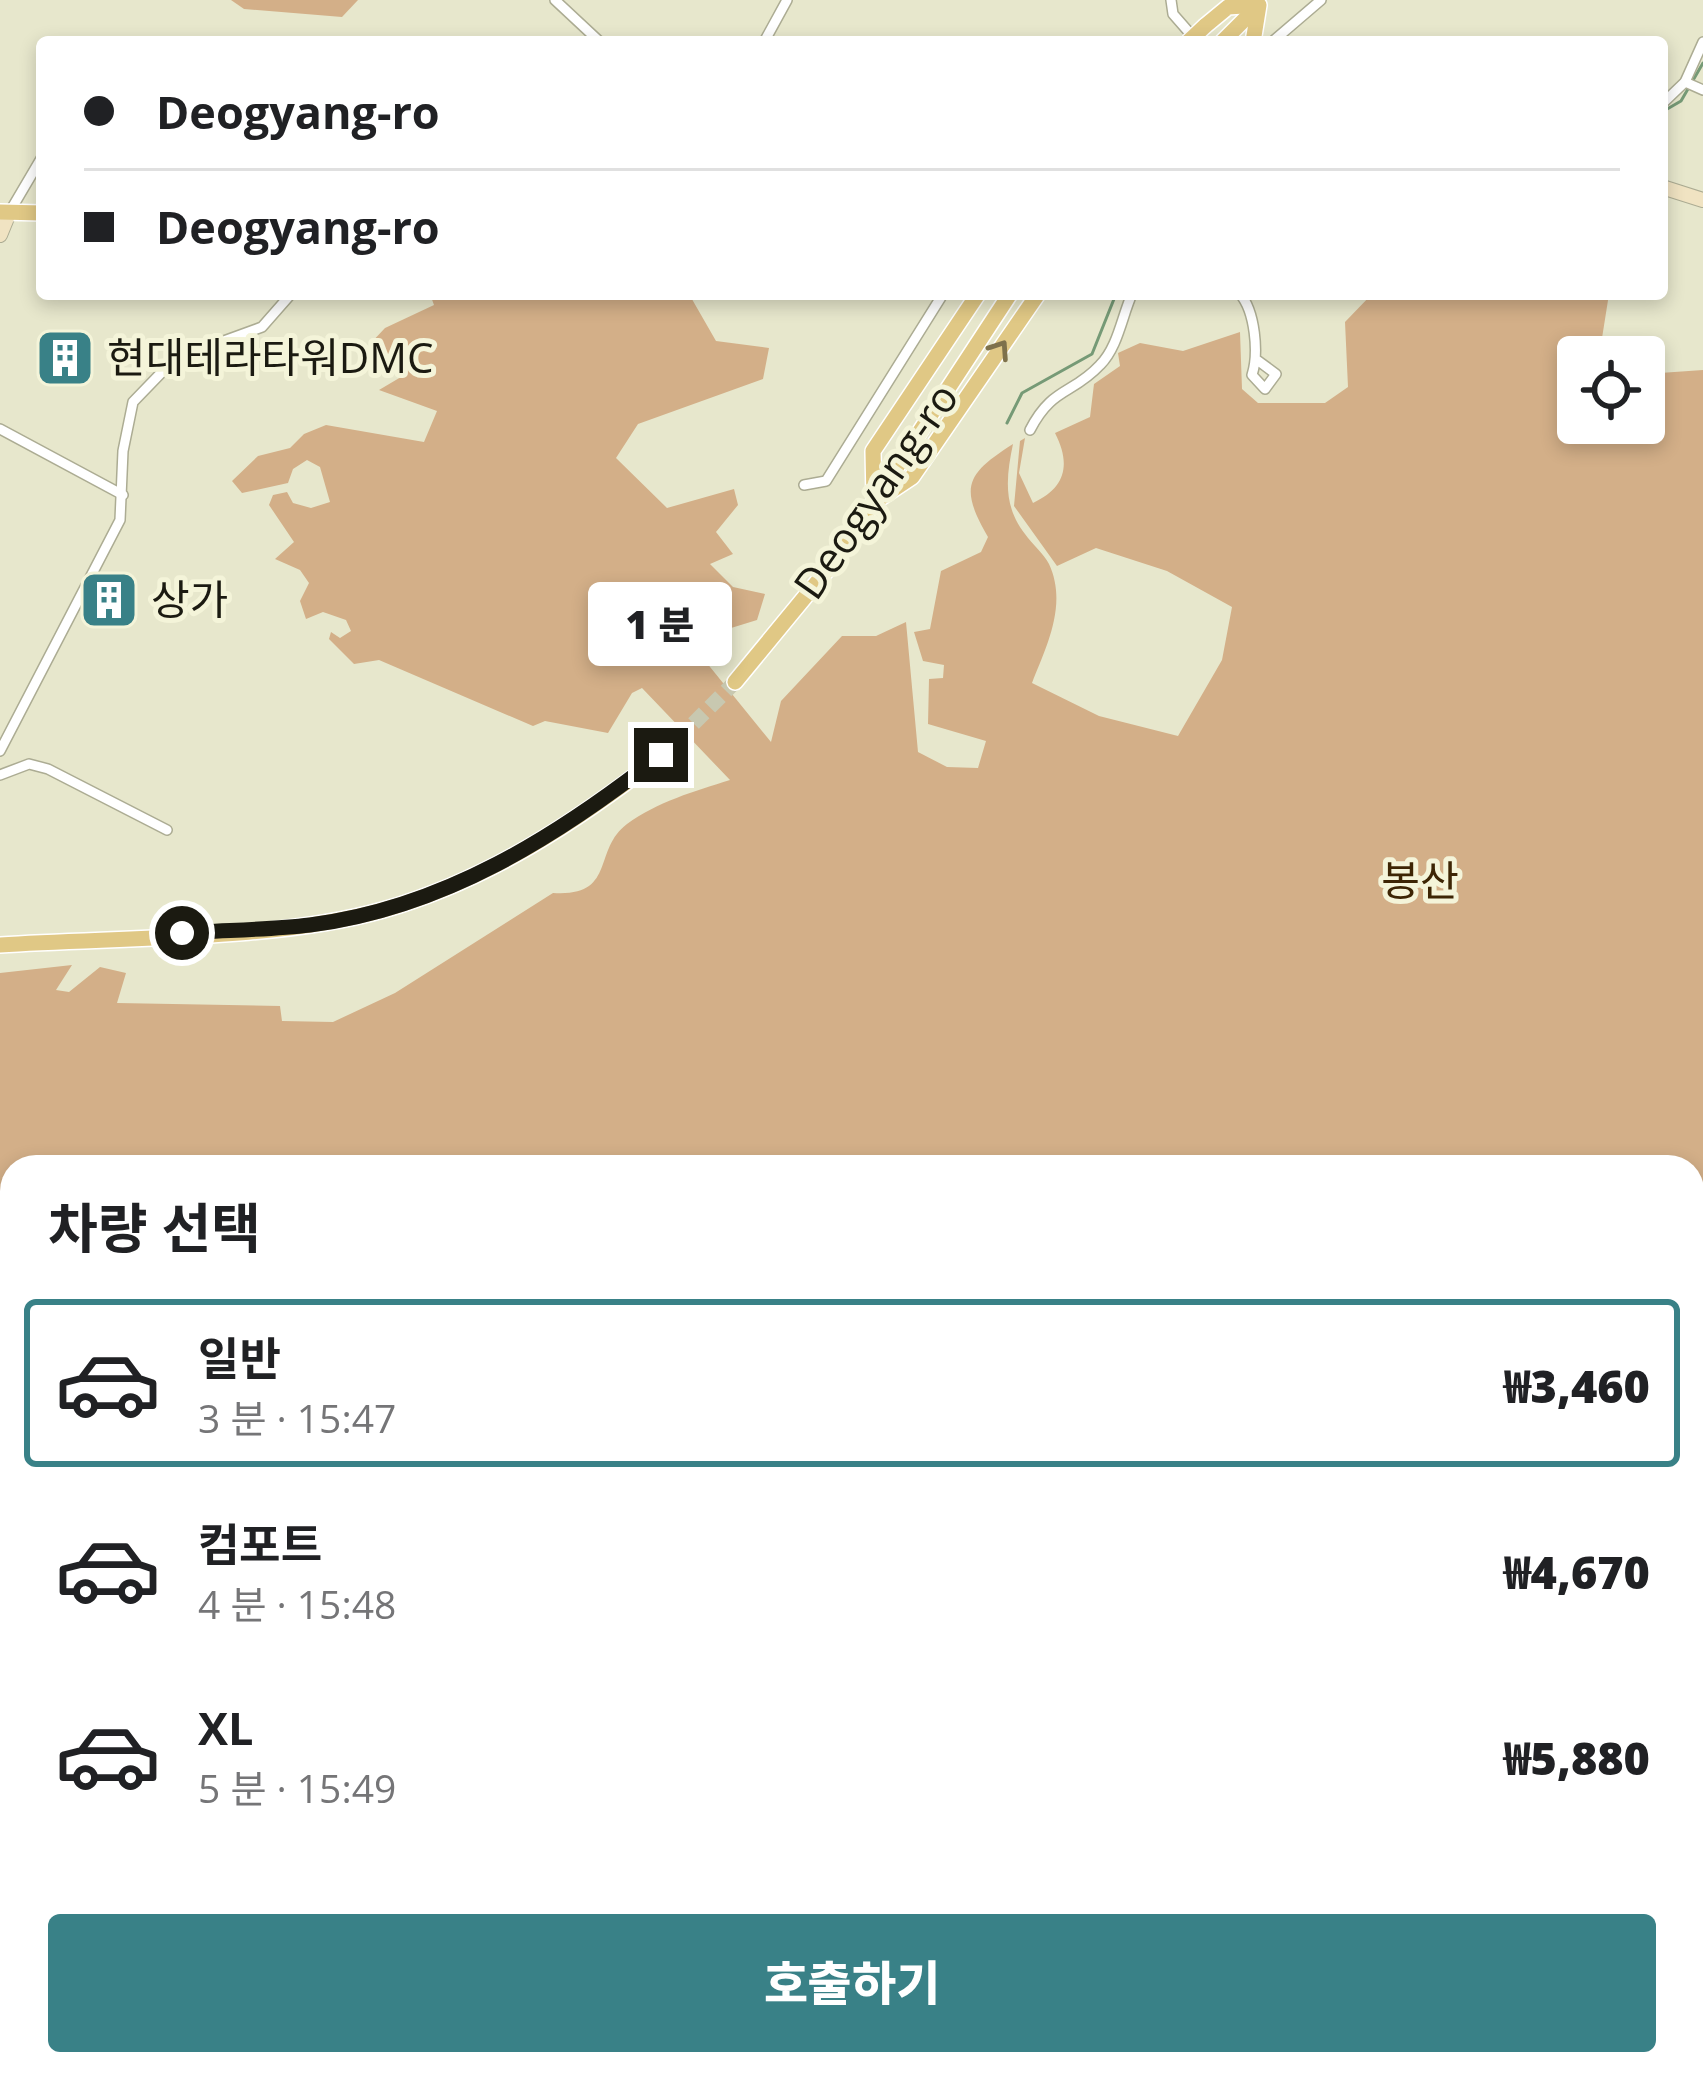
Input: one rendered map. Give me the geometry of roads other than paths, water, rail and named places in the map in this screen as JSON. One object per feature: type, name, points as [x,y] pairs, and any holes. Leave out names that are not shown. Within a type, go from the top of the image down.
[{"type":"main road","points":[[1202,34],[1228,7],[1262,3]]},
{"type":"main road","points":[[1228,36],[1262,3]]},
{"type":"main road","points":[[1254,36],[1262,3]]},
{"type":"main road","points":[[1668,189],[1703,200]]},
{"type":"main road","points":[[0,235],[5,212],[36,213]]},
{"type":"main road","points":[[874,501],[873,451],[974,300]]},
{"type":"main road","name":"Deogyang-ro","points":[[735,682],[837,558],[1006,300]]},
{"type":"main road","points":[[874,501],[913,477],[1034,300]]},
{"type":"main road","points":[[0,945],[311,925],[382,910],[455,885],[532,848],[661,755]]},
{"type":"street","points":[[555,0],[594,36]]},
{"type":"street","points":[[767,36],[787,0]]},
{"type":"street","points":[[1171,0],[1172,14],[1202,34]]},
{"type":"street","points":[[1279,36],[1321,0]]},
{"type":"street","points":[[1668,98],[1685,82],[1703,42]]},
{"type":"street","points":[[1685,82],[1701,89]]},
{"type":"street","points":[[5,212],[36,166]]},
{"type":"street","points":[[0,751],[112,540],[123,494],[123,451],[133,402],[163,371],[191,353],[262,327],[286,300]]},
{"type":"street","points":[[804,485],[826,481],[939,300]]},
{"type":"street","points":[[1030,430],[1045,401],[1087,377],[1106,358],[1130,300]]},
{"type":"street","points":[[1246,300],[1257,360]]},
{"type":"street","points":[[0,430],[123,494]]},
{"type":"street","points":[[0,775],[29,764],[48,769],[167,830]]},
{"type":"waterway","points":[[1668,109],[1681,101],[1703,63]]},
{"type":"waterway","points":[[1007,423],[1022,393],[1092,354],[1114,300]]},
{"type":"tunnel","points":[[661,756],[735,682]]},
{"type":"place","name":"현대테라타워DMC","points":[[65,358]]},
{"type":"place","name":"상가","points":[[109,600]]},
{"type":"park label","name":"봉산","points":[[1420,881]]}]
